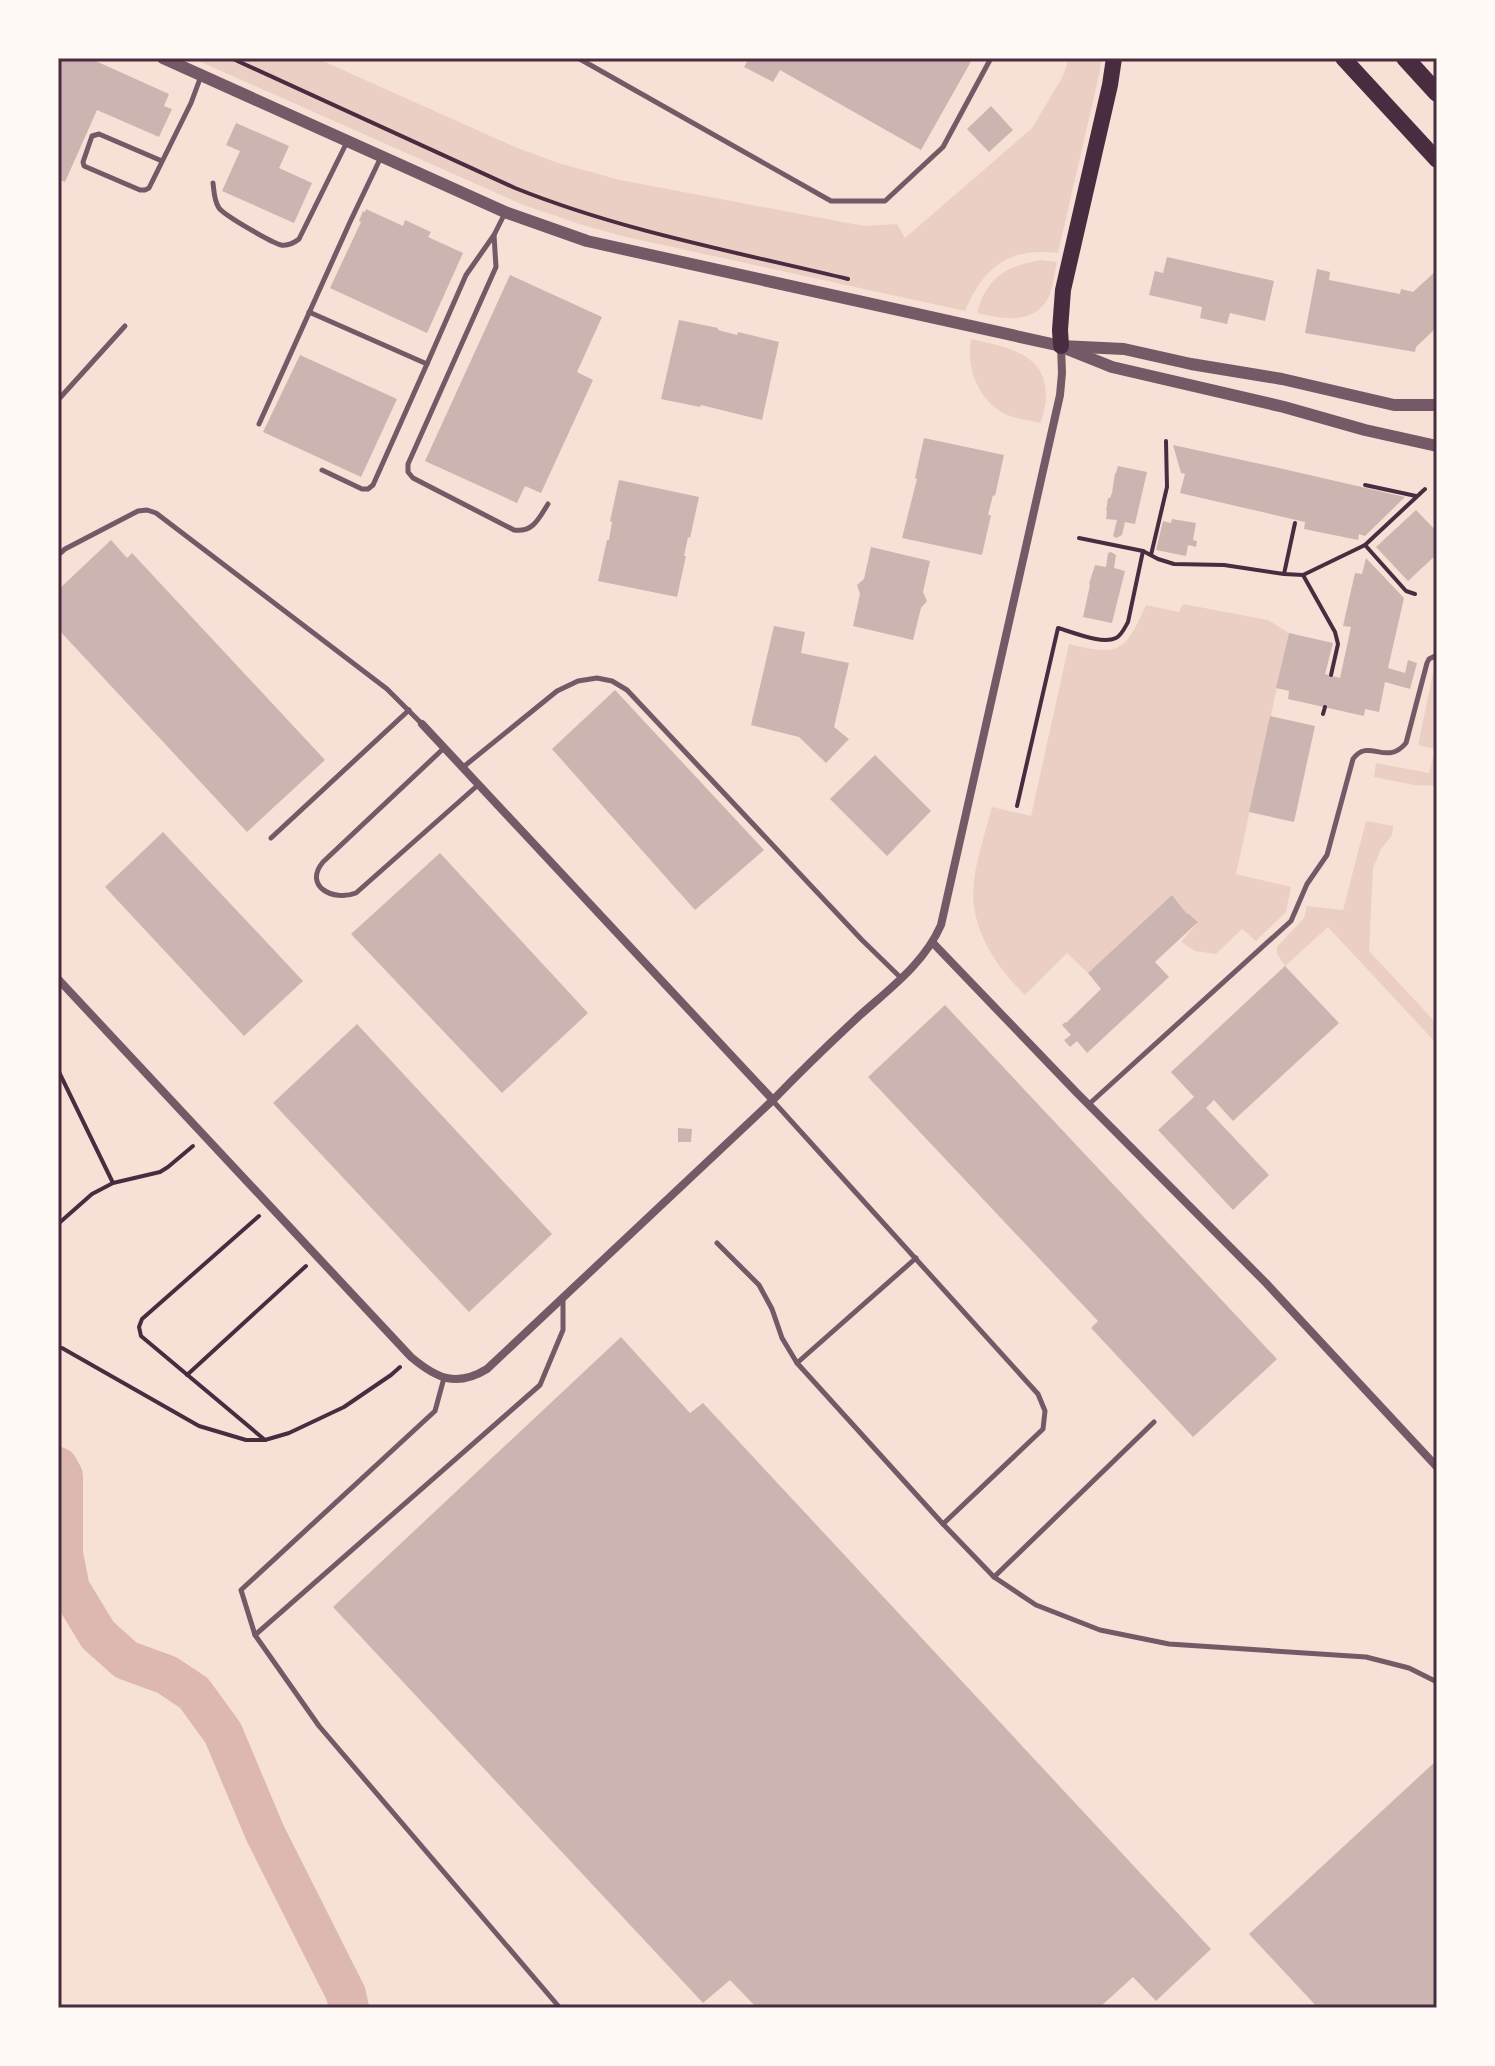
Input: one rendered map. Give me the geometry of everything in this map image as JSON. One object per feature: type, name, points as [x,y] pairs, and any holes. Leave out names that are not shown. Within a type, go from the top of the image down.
[{"type":"highway","points":[[1405,58],[1437,93]]},
{"type":"main road","points":[[1061,346],[1063,290],[1114,58]]},
{"type":"main road","points":[[1343,58],[1437,160]]},
{"type":"street","points":[[163,58],[505,212],[619,248],[1061,346],[1124,349],[1282,379],[1394,405],[1437,405]]},
{"type":"street","points":[[1061,346],[1112,367],[1437,446]]},
{"type":"street","points":[[58,979],[411,1357],[444,1378],[466,1378],[487,1369],[901,978],[933,943],[941,925],[1055,418],[1062,373],[1061,346]]},
{"type":"street","points":[[422,724],[773,1100]]},
{"type":"street","points":[[933,943],[1088,1105],[1266,1283],[1437,1467]]},
{"type":"lane","points":[[578,58],[831,201],[885,201],[943,147],[991,58]]},
{"type":"lane","points":[[162,161],[95,134],[83,162],[84,166],[140,190],[149,188],[191,103],[201,75]]},
{"type":"lane","points":[[213,183],[219,208],[229,217],[282,245],[293,244],[299,239],[347,141]]},
{"type":"lane","points":[[259,424],[381,156]]},
{"type":"lane","points":[[322,470],[362,489],[373,485],[466,275],[494,235],[505,212]]},
{"type":"lane","points":[[494,235],[496,267],[408,464],[408,472],[413,478],[514,530],[531,528],[548,504]]},
{"type":"lane","points":[[309,312],[427,364]]},
{"type":"lane","points":[[58,400],[125,326]]},
{"type":"lane","points":[[58,555],[138,511],[156,513],[387,689],[422,724]]},
{"type":"lane","points":[[1088,1105],[1291,921],[1307,884],[1327,855],[1353,759],[1356,754],[1366,750],[1391,754],[1398,752],[1406,743],[1427,663],[1437,655]]},
{"type":"lane","points":[[462,768],[557,691],[578,681],[597,678],[612,681],[627,690],[901,978]]},
{"type":"lane","points":[[271,838],[409,710]]},
{"type":"lane","points":[[444,748],[323,862],[317,869],[316,878],[320,886],[328,894],[339,897],[356,893],[478,785]]},
{"type":"lane","points":[[773,1100],[1038,1394],[1045,1411],[1043,1429],[943,1524]]},
{"type":"lane","points":[[717,1243],[759,1285],[782,1338],[797,1363],[994,1577],[1036,1605],[1100,1630],[1169,1644],[1366,1657],[1409,1668],[1437,1682]]},
{"type":"lane","points":[[797,1363],[916,1258]]},
{"type":"lane","points":[[255,1635],[540,1385],[563,1330],[563,1296]]},
{"type":"lane","points":[[444,1378],[435,1411],[241,1590],[255,1635],[319,1726],[560,2008]]},
{"type":"lane","points":[[994,1577],[1154,1422]]},
{"type":"path","points":[[231,58],[562,207],[620,225],[851,280]]},
{"type":"path","points":[[1151,555],[1167,487],[1166,441]]},
{"type":"path","points":[[1365,485],[1416,496]]},
{"type":"path","points":[[1079,538],[1143,551],[1174,564],[1224,565],[1303,575],[1365,545],[1425,489]]},
{"type":"path","points":[[1284,574],[1295,523]]},
{"type":"path","points":[[1365,545],[1406,591],[1415,594]]},
{"type":"path","points":[[1017,806],[1058,628],[1089,638],[1116,638],[1128,622],[1143,551]]},
{"type":"path","points":[[1303,575],[1335,632],[1338,644],[1331,675]]},
{"type":"path","points":[[1323,714],[1325,707]]},
{"type":"path","points":[[58,1070],[113,1183]]},
{"type":"path","points":[[58,1224],[92,1194],[113,1183],[160,1172],[204,1136]]},
{"type":"path","points":[[265,1440],[141,1336],[139,1327],[142,1319],[269,1206]]},
{"type":"path","points":[[187,1375],[316,1257]]},
{"type":"path","points":[[62,1348],[199,1426],[246,1440],[265,1440],[289,1433],[344,1407],[391,1375],[411,1357]]},
{"type":"shaded area","points":[[192,58],[316,58],[515,147],[558,163],[620,180],[864,226],[897,224],[905,238],[1032,128],[1063,76],[1069,58],[1101,58],[1058,253],[1025,253],[1000,263],[981,283],[965,311],[579,224],[521,204]]},
{"type":"shaded area","points":[[1041,260],[1057,262],[1050,294],[1037,311],[1018,318],[977,313],[986,290],[1000,275]]},
{"type":"shaded area","points":[[971,339],[1010,349],[1032,361],[1044,382],[1046,397],[1041,423],[1003,413],[986,399],[972,371]]},
{"type":"shaded area","points":[[1183,604],[1268,620],[1289,633],[1236,874],[1291,887],[1286,912],[1256,941],[1242,929],[1216,954],[1195,951],[1181,942],[1198,922],[1172,895],[1088,973],[1067,953],[1025,995],[994,957],[975,913],[975,871],[992,807],[1031,816],[1069,644],[1111,650],[1126,641],[1146,605],[1179,612]]},
{"type":"shaded area","points":[[1436,669],[1437,786],[1374,777],[1376,763],[1429,773],[1435,749],[1418,745]]},
{"type":"shaded area","points":[[1366,821],[1393,826],[1392,835],[1381,849],[1373,868],[1369,951],[1437,1024],[1437,1044],[1328,927],[1285,966],[1277,954],[1277,947],[1304,918],[1307,906],[1343,910]]},
{"type":"building","points":[[58,58],[89,58],[169,94],[164,106],[172,109],[159,137],[97,110],[65,182],[58,179]]},
{"type":"building","points":[[749,58],[973,58],[921,150],[780,70],[773,82],[744,67]]},
{"type":"building","points":[[991,106],[1013,130],[989,152],[967,129]]},
{"type":"building","points":[[236,123],[289,146],[279,168],[312,183],[294,223],[222,191],[240,151],[226,145]]},
{"type":"building","points":[[366,209],[403,226],[405,220],[431,232],[428,237],[463,253],[427,333],[330,288]]},
{"type":"building","points":[[1167,257],[1274,281],[1265,321],[1230,313],[1227,324],[1200,318],[1202,307],[1149,295],[1155,271],[1163,273]]},
{"type":"building","points":[[1317,269],[1330,272],[1329,280],[1400,294],[1401,289],[1413,292],[1437,270],[1437,327],[1416,347],[1415,352],[1305,333]]},
{"type":"building","points":[[510,275],[602,317],[577,372],[593,380],[541,493],[525,486],[517,503],[425,461]]},
{"type":"building","points":[[679,320],[779,342],[762,420],[661,399]]},
{"type":"building","points":[[300,355],[397,399],[361,477],[263,432]]},
{"type":"building","points":[[924,438],[1004,455],[988,515],[991,515],[982,555],[902,538]]},
{"type":"building","points":[[1173,445],[1405,497],[1365,536],[1359,534],[1358,540],[1304,529],[1305,522],[1180,493],[1185,474],[1181,473]]},
{"type":"building","points":[[1118,466],[1147,472],[1135,524],[1125,522],[1122,535],[1116,538],[1113,536],[1117,520],[1106,519],[1106,511]]},
{"type":"building","points":[[619,480],[699,497],[677,597],[598,581],[609,540]]},
{"type":"building","points":[[1416,510],[1437,532],[1437,554],[1408,581],[1376,547]]},
{"type":"building","points":[[1172,519],[1196,523],[1193,540],[1197,541],[1196,547],[1188,545],[1186,556],[1156,550],[1163,521],[1171,523]]},
{"type":"building","points":[[111,540],[127,558],[132,553],[325,760],[247,832],[58,629],[58,590]]},
{"type":"building","points":[[871,547],[930,561],[923,592],[927,601],[921,608],[913,640],[853,626],[860,594],[857,585],[864,579]]},
{"type":"building","points":[[1108,553],[1116,555],[1114,568],[1125,571],[1112,623],[1083,617],[1095,565],[1106,567]]},
{"type":"building","points":[[1366,558],[1404,598],[1388,668],[1405,673],[1408,660],[1417,663],[1410,689],[1385,682],[1379,712],[1365,709],[1364,716],[1288,699],[1289,691],[1276,688],[1289,633],[1333,643],[1325,674],[1340,678],[1351,627],[1343,626],[1355,573],[1362,574]]},
{"type":"building","points":[[774,626],[805,632],[801,653],[849,663],[834,727],[849,739],[826,763],[799,737],[751,725]]},
{"type":"building","points":[[615,690],[764,850],[695,910],[552,749]]},
{"type":"building","points":[[1270,716],[1315,726],[1294,822],[1249,812]]},
{"type":"building","points":[[875,755],[931,811],[887,856],[830,799]]},
{"type":"building","points":[[163,832],[303,981],[244,1036],[105,887]]},
{"type":"building","points":[[440,853],[588,1013],[502,1093],[351,934]]},
{"type":"building","points":[[1172,895],[1198,922],[1155,962],[1169,977],[1087,1053],[1077,1041],[1070,1047],[1064,1040],[1071,1035],[1062,1025],[1101,989],[1088,973]]},
{"type":"building","points":[[1285,966],[1339,1023],[1233,1121],[1214,1100],[1206,1108],[1269,1175],[1233,1210],[1158,1130],[1194,1097],[1171,1072]]},
{"type":"building","points":[[945,1005],[1277,1359],[1193,1437],[1091,1328],[1098,1321],[868,1077]]},
{"type":"building","points":[[357,1024],[552,1234],[469,1312],[273,1103]]},
{"type":"building","points":[[678,1128],[692,1129],[691,1142],[678,1142]]},
{"type":"building","points":[[621,1337],[690,1413],[703,1403],[1211,1949],[1156,2001],[1133,1977],[1099,2008],[757,2008],[730,1980],[703,2003],[333,1607]]},
{"type":"building","points":[[1437,1760],[1437,2008],[1318,2008],[1249,1934]]},
{"type":"waterway","points":[[58,1467],[63,1476],[63,1554],[70,1589],[98,1635],[126,1660],[167,1675],[194,1693],[223,1733],[265,1833],[346,1994],[349,2008]]}]
